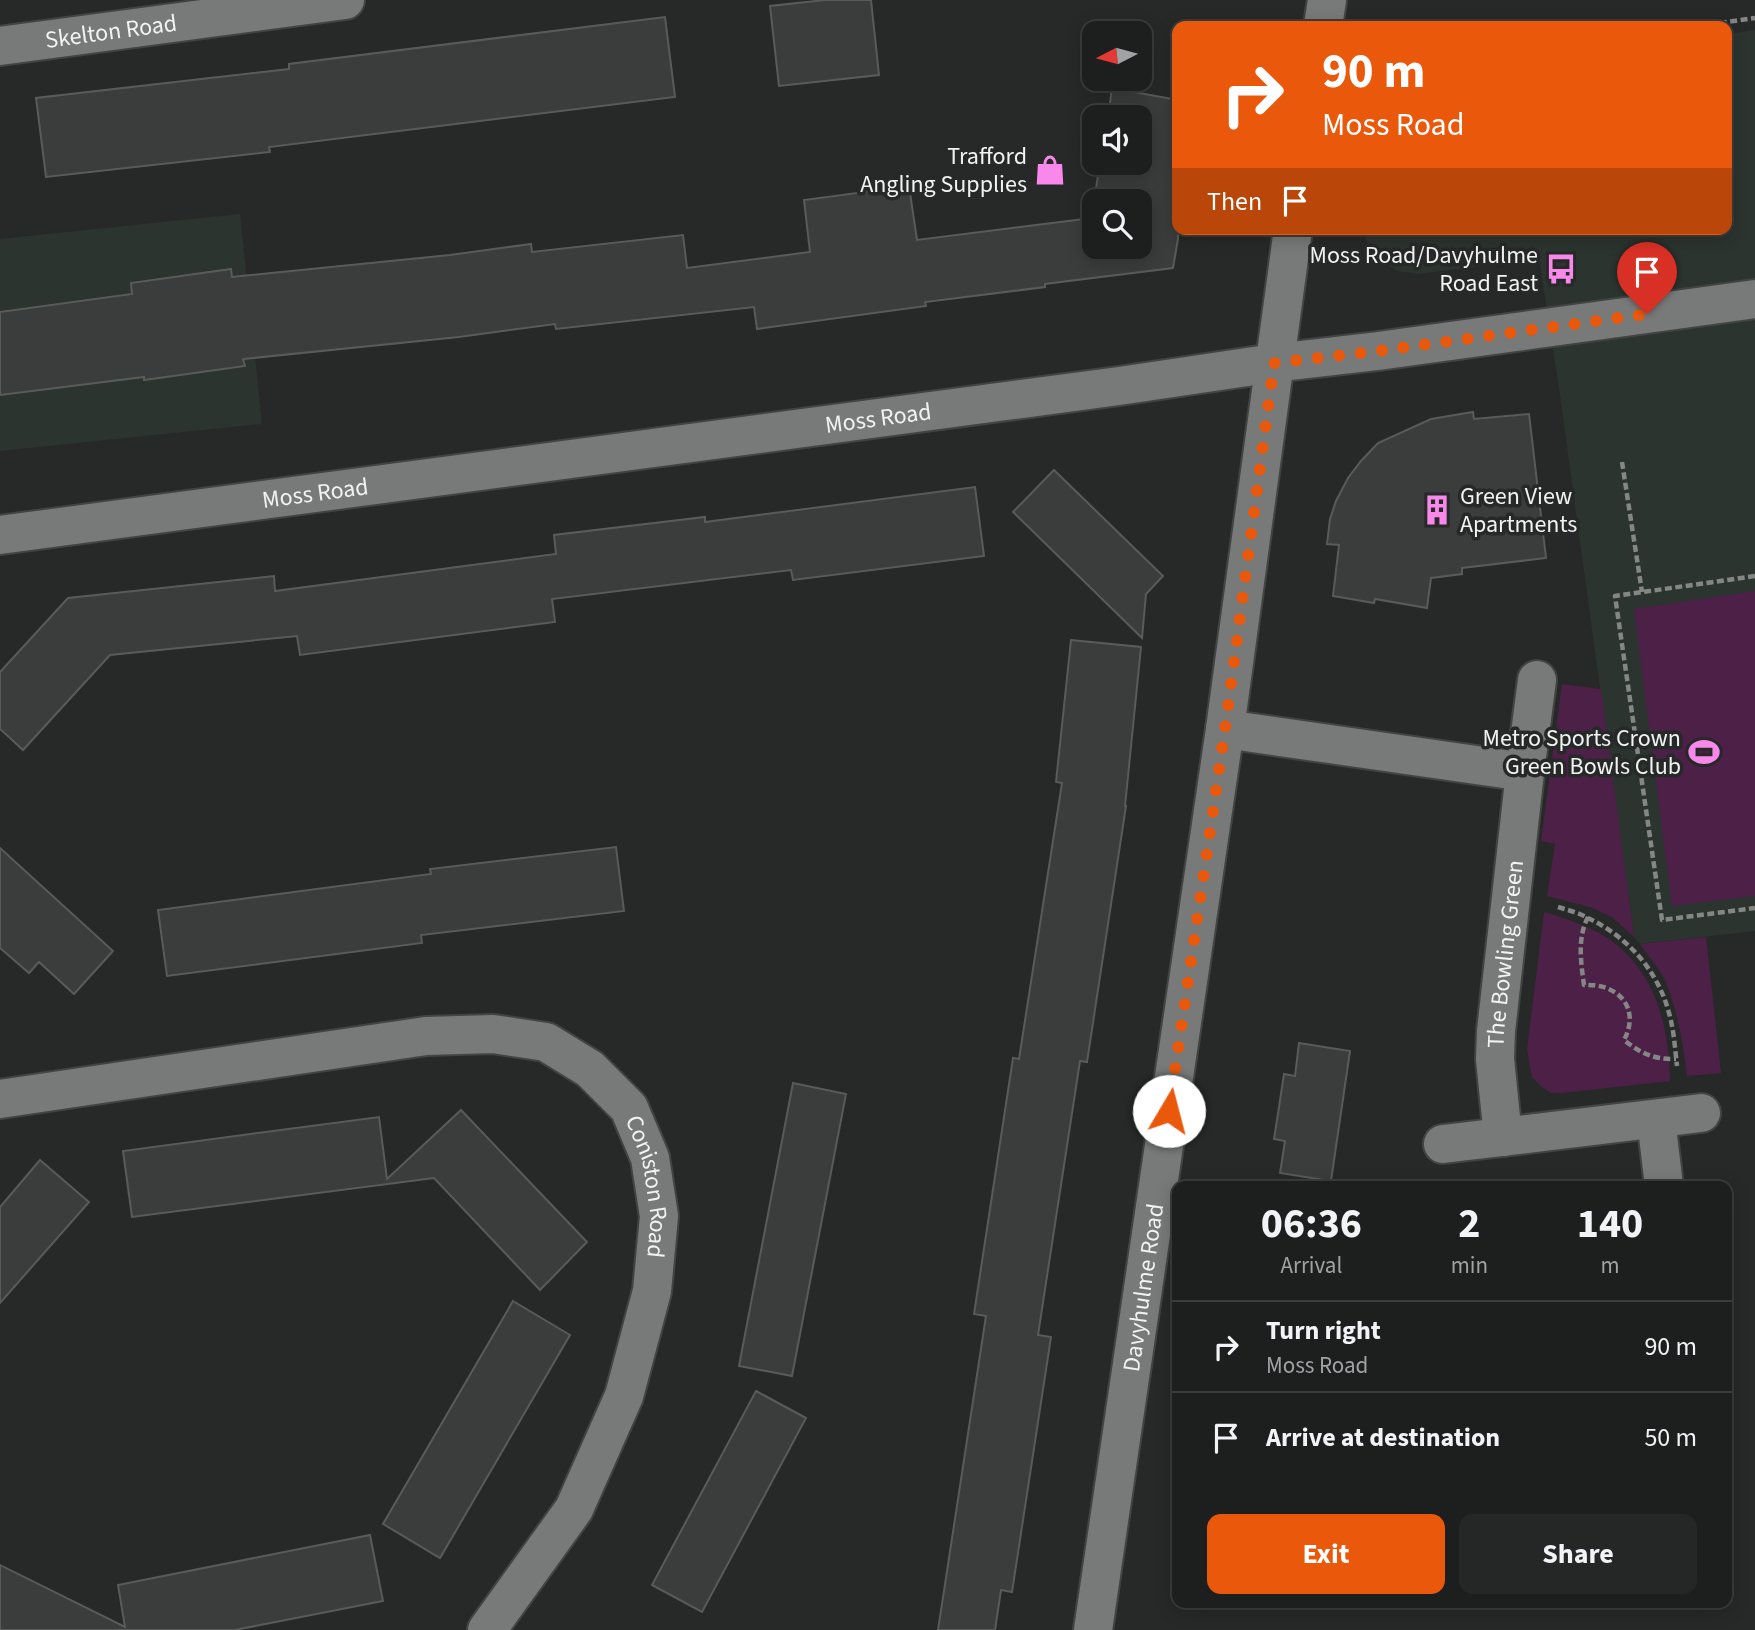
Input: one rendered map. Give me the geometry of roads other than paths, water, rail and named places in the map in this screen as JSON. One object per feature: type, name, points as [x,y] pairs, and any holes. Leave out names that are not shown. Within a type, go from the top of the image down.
[{"type":"street","name":"Skelton Road","points":[[0,46],[345,0]]},
{"type":"street","points":[[1323,21],[1327,0]]},
{"type":"street","name":"Davyhulme Road","points":[[1093,1630],[1225,729],[1292,235]]},
{"type":"street","name":"Moss Road","points":[[0,535],[1755,299]]},
{"type":"street","name":"The Bowling Green","points":[[1503,1137],[1495,1059],[1496,1031],[1537,680]]},
{"type":"street","points":[[1225,729],[1525,772]]},
{"type":"street","name":"Coniston Road","points":[[0,1099],[426,1036],[493,1034],[546,1042],[590,1069],[629,1108],[650,1158],[659,1216],[652,1291],[624,1396],[574,1509],[487,1630]]},
{"type":"street","points":[[1443,1144],[1679,1116],[1665,1181]]},
{"type":"place","name":"Trafford Angling Supplies","points":[[1050,170]]},
{"type":"place","name":"Moss Road/Davyhulme Road East","points":[[1561,269]]},
{"type":"place","name":"Green View Apartments","points":[[1437,510]]},
{"type":"place","name":"Metro Sports Crown Green Bowls Club","points":[[1704,752]]}]
